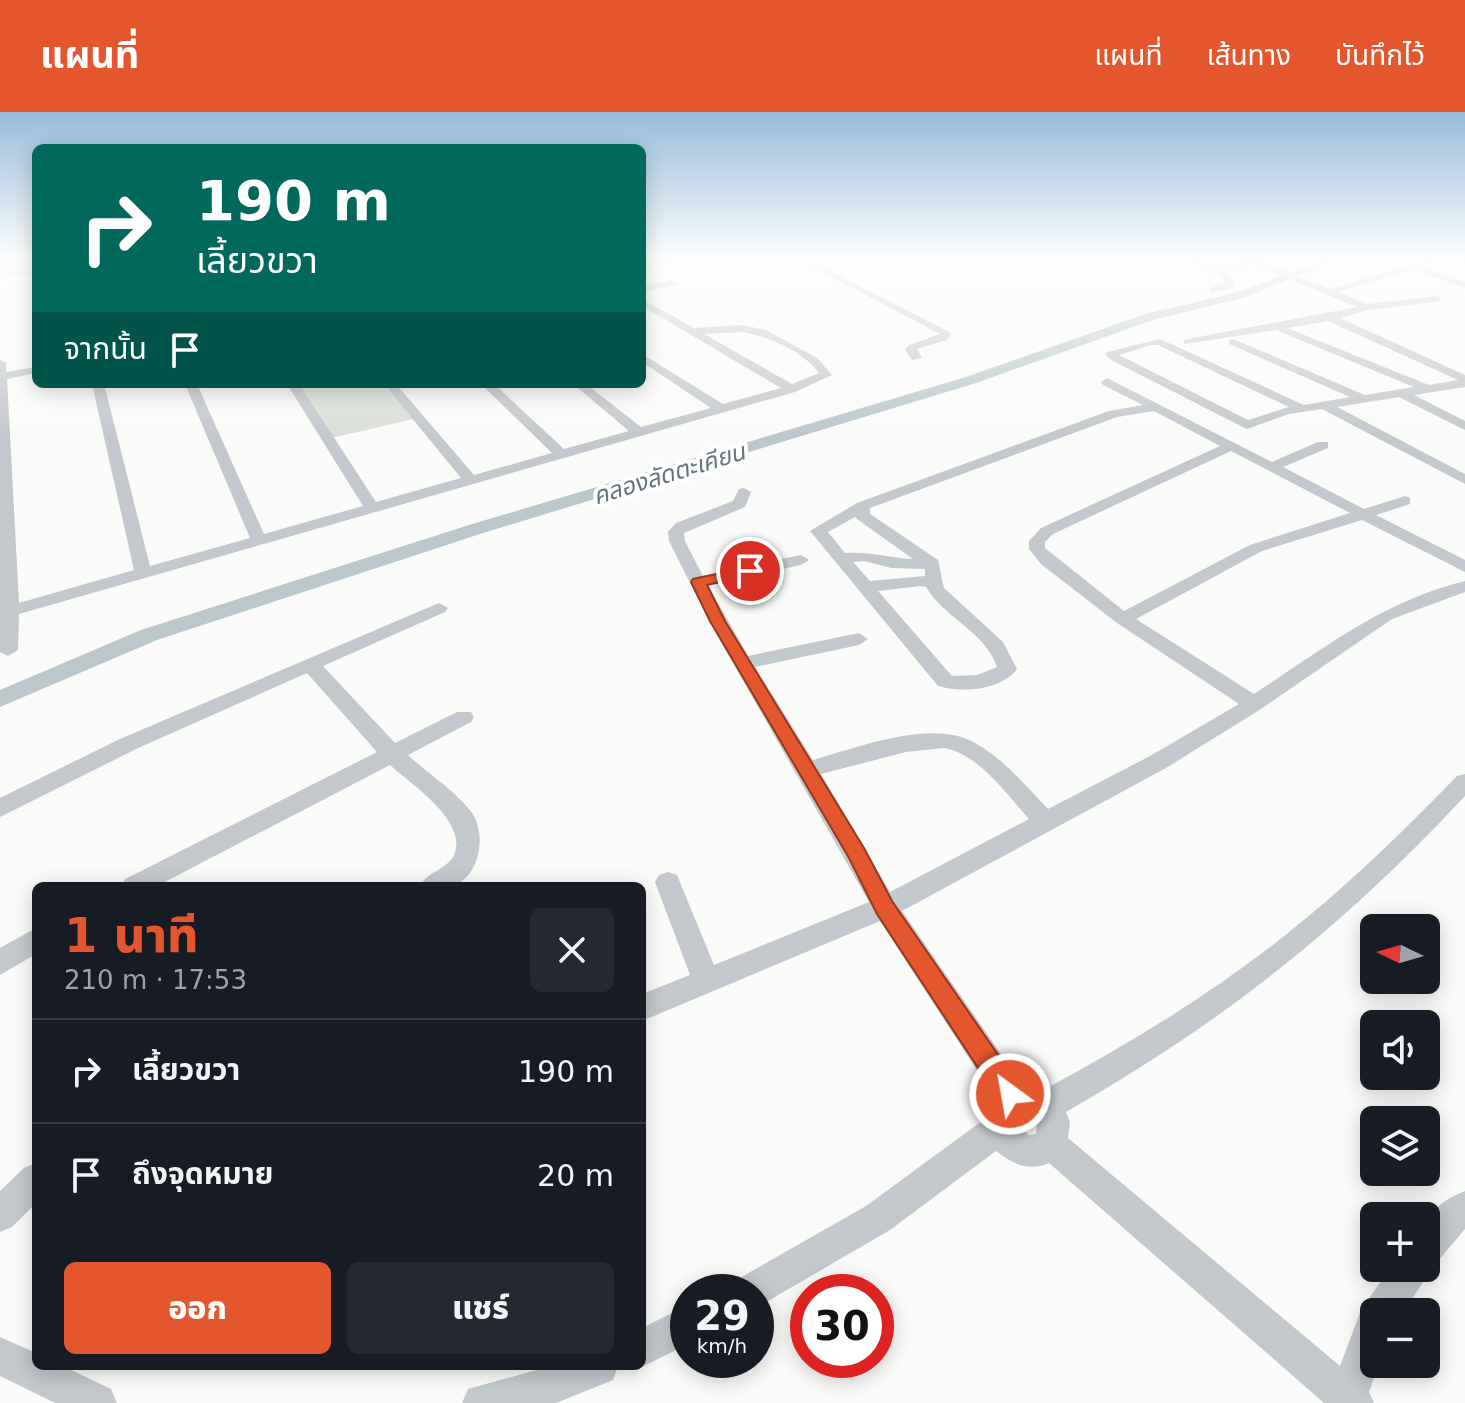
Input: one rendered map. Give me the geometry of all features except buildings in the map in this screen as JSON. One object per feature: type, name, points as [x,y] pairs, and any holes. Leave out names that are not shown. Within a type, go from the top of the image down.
[{"type":"street","points":[[670,317],[791,389]]},
{"type":"street","points":[[915,317],[946,333],[943,338],[913,347],[911,350],[916,358]]},
{"type":"street","points":[[1188,342],[1328,317]]},
{"type":"street","points":[[1330,317],[1465,381]]},
{"type":"street","points":[[10,611],[472,482],[791,389],[826,375],[825,370],[767,332],[757,329],[695,331]]},
{"type":"street","points":[[1281,329],[1427,389]]},
{"type":"street","points":[[1301,408],[1160,342],[1111,354],[1240,423],[1253,424],[1282,411],[1427,389],[1465,381]]},
{"type":"street","points":[[1233,342],[1363,398]]},
{"type":"street","points":[[646,360],[721,409]]},
{"type":"street","points":[[8,650],[10,611],[0,372],[32,370]]},
{"type":"street","points":[[1107,382],[1465,567]]},
{"type":"street","points":[[99,388],[143,572]]},
{"type":"street","points":[[193,388],[259,541]]},
{"type":"street","points":[[296,388],[373,509]]},
{"type":"street","points":[[393,388],[472,482]]},
{"type":"street","points":[[491,388],[562,455]]},
{"type":"street","points":[[584,388],[640,433]]},
{"type":"street","points":[[1399,392],[1465,426]]},
{"type":"street","points":[[1324,405],[1465,480]]},
{"type":"street","points":[[862,506],[862,516],[933,573],[936,589],[999,651],[1007,666],[1005,672],[956,684],[948,683],[818,530],[862,506],[1101,419],[1155,407]]},
{"type":"street","points":[[1270,468],[1323,445]]},
{"type":"street","points":[[1229,447],[1047,531],[1037,541],[1037,549],[1123,619],[1254,704]]},
{"type":"street","points":[[744,492],[740,504],[682,526],[676,532],[698,582],[885,907],[1010,1094]]},
{"type":"street","points":[[1123,619],[1256,548],[1405,501]]},
{"type":"street","points":[[842,558],[864,556],[933,573]]},
{"type":"street","points":[[698,582],[801,560]]},
{"type":"street","points":[[867,587],[933,573]]},
{"type":"street","points":[[646,1006],[885,907],[1129,778],[1254,704],[1386,615],[1465,586]]},
{"type":"street","points":[[0,808],[128,744],[439,608]]},
{"type":"street","points":[[743,663],[859,639]]},
{"type":"street","points":[[310,664],[391,753],[463,818],[469,838],[466,857],[457,870],[439,882]]},
{"type":"street","points":[[142,882],[464,717]]},
{"type":"street","points":[[807,770],[914,743],[942,740],[960,744],[979,756],[1045,821]]},
{"type":"street","points":[[1046,1106],[1125,1062],[1291,947],[1392,859],[1465,782]]},
{"type":"street","points":[[668,882],[707,982]]},
{"type":"street","points":[[0,963],[32,943]]},
{"type":"street","points":[[1010,1094],[1028,1094],[1046,1106],[1056,1122],[1056,1135],[1051,1144],[1041,1151],[1029,1152],[1016,1147],[1000,1128],[998,1107],[1010,1094]]},
{"type":"street","points":[[774,1279],[878,1218],[1000,1128]]},
{"type":"street","points":[[1051,1144],[1349,1401],[1360,1367]]},
{"type":"street","points":[[0,1215],[32,1184]]},
{"type":"street","points":[[1440,1232],[1465,1208]]},
{"type":"street","points":[[646,1346],[670,1333]]},
{"type":"street","points":[[0,1356],[97,1403]]},
{"type":"street","points":[[482,1403],[535,1392],[589,1370]]},
{"type":"shaded area","points":[[297,388],[387,388],[414,419],[331,438]]},
{"type":"waterway","name":"คลองลัดตะเคียน","points":[[0,699],[149,635],[476,529],[971,380],[1148,317]]},
{"type":"route","points":[[750,571],[698,582],[885,907],[1010,1094]]}]
